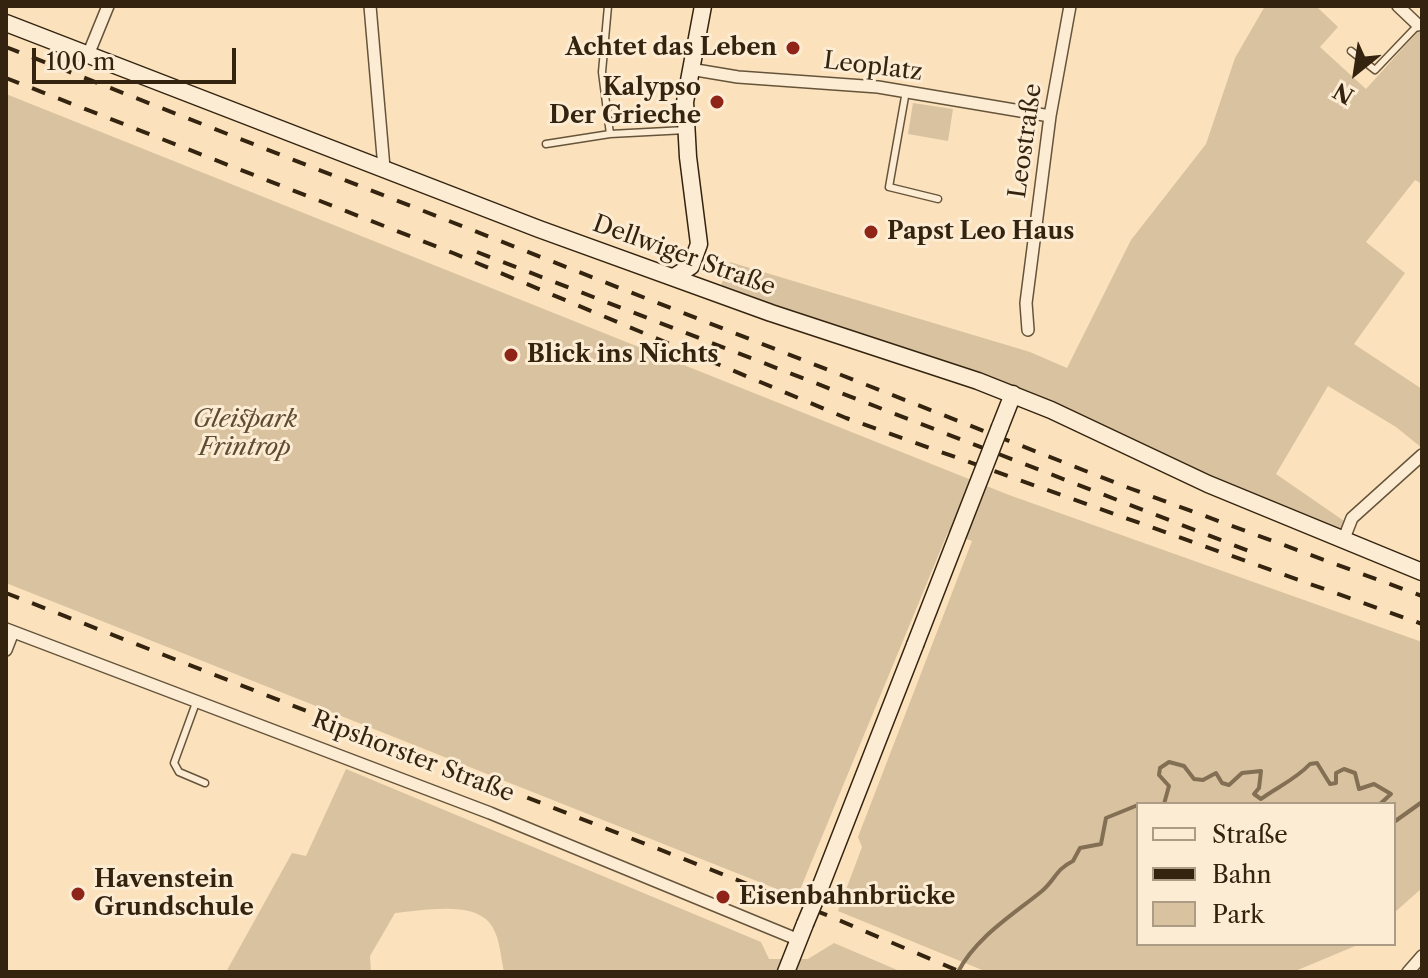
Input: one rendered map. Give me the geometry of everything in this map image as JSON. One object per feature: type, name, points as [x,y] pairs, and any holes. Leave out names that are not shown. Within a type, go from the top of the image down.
[{"type":"main road","points":[[674,277],[691,266],[699,244],[685,102],[703,6]]},
{"type":"main road","name":"Dellwiger Straße","points":[[6,23],[539,229],[1013,394],[1208,484],[1422,572]]},
{"type":"main road","points":[[786,972],[1013,394]]},
{"type":"street","points":[[88,55],[108,6]]},
{"type":"street","points":[[370,6],[384,168]]},
{"type":"street","name":"Leostraße","points":[[1028,330],[1026,303],[1050,116],[1070,6]]},
{"type":"street","points":[[1398,6],[1418,25]]},
{"type":"street","name":"Leoplatz","points":[[690,69],[738,77],[906,91],[1050,116]]},
{"type":"street","points":[[1343,541],[1352,518],[1422,455]]},
{"type":"street","points":[[6,650],[9,630]]},
{"type":"street","name":"Ripshorster Straße","points":[[9,630],[802,932]]},
{"type":"street","points":[[1408,972],[1422,956]]},
{"type":"lane","points":[[608,6],[602,72],[610,134]]},
{"type":"lane","points":[[1351,51],[1375,70],[1418,25]]},
{"type":"lane","points":[[906,91],[889,187],[938,199]]},
{"type":"lane","points":[[546,144],[610,134],[686,130]]},
{"type":"lane","points":[[197,700],[174,763],[179,772],[205,783]]},
{"type":"green space","points":[[1265,6],[1316,6],[1338,27],[1320,47],[1366,89],[1420,29],[1422,31],[1422,184],[1415,180],[1366,242],[1405,273],[1354,344],[1422,389],[1422,448],[1396,427],[1328,386],[1276,474],[1347,523],[1338,534],[1211,480],[720,288],[730,262],[1030,352],[1067,368],[1131,240],[1206,144],[1235,58]]},
{"type":"green space","name":"Gleispark Frintrop","points":[[6,94],[1009,495],[1422,642],[1422,888],[1396,911],[1396,802],[1136,802],[1136,946],[1355,946],[1293,972],[987,972],[838,911],[862,847],[858,837],[972,541],[948,532],[797,897],[6,583]]},
{"type":"green space","points":[[913,103],[953,109],[948,141],[908,134]]},
{"type":"green space","points":[[346,769],[761,942],[769,959],[808,959],[834,943],[902,972],[504,972],[497,938],[486,919],[463,910],[434,909],[395,913],[370,956],[371,972],[226,972],[292,853],[306,856]]},
{"type":"waterway","points":[[1165,802],[1169,786],[1159,775],[1160,768],[1169,762],[1184,766],[1194,779],[1203,780],[1216,773],[1222,783],[1229,785],[1242,773],[1261,771],[1259,788],[1254,794],[1261,799],[1310,764],[1317,763],[1330,784],[1336,783],[1336,773],[1344,769],[1355,773],[1359,789],[1374,784],[1391,794],[1382,802]]},
{"type":"waterway","points":[[1396,821],[1422,802]]},
{"type":"waterway","points":[[958,972],[985,937],[1042,891],[1073,861],[1080,848],[1101,844],[1106,818],[1136,806]]},
{"type":"railway","points":[[6,47],[1129,488],[1422,596]]},
{"type":"railway","points":[[6,78],[453,253],[846,418],[1422,624]]},
{"type":"railway","points":[[477,252],[1249,551]]},
{"type":"railway","points":[[6,593],[829,916],[961,972]]},
{"type":"place","name":"Achtet das Leben","points":[[793,48]]},
{"type":"place","name":"Kalypso Der Grieche","points":[[717,102]]},
{"type":"place","name":"Papst Leo Haus","points":[[871,232]]},
{"type":"place","name":"Blick ins Nichts","points":[[511,355]]},
{"type":"place","name":"Havenstein Grundschule","points":[[78,894]]},
{"type":"place","name":"Eisenbahnbrücke","points":[[723,897]]}]
